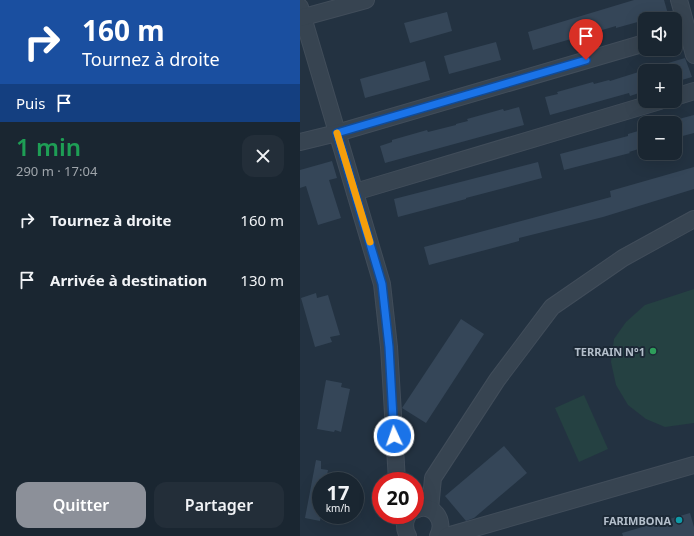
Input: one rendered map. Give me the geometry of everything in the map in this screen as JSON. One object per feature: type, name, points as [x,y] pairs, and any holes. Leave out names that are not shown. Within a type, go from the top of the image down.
[{"type":"lane","points":[[366,0],[301,14],[382,284],[389,347],[396,472]]},
{"type":"lane","points":[[679,0],[680,12]]},
{"type":"lane","points":[[682,34],[694,55]]},
{"type":"lane","points":[[300,142],[337,133],[638,45]]},
{"type":"lane","points":[[682,95],[694,91]]},
{"type":"lane","points":[[355,192],[638,108]]},
{"type":"lane","points":[[424,495],[433,478],[497,380],[552,308],[622,258],[694,219]]},
{"type":"lane","points":[[446,536],[694,465]]},
{"type":"lane","points":[[424,516],[435,512],[439,517],[441,529],[438,536]]},
{"type":"green space","name":"TERRAIN N°1","points":[[694,289],[694,423],[665,427],[646,419],[628,405],[616,385],[611,362],[614,339],[626,322],[645,305]]},
{"type":"green space","points":[[584,395],[608,449],[579,462],[555,408]]},
{"type":"building","points":[[634,0],[664,0],[667,12],[638,12],[638,22],[616,28],[616,26],[533,50],[528,32]]},
{"type":"building","points":[[447,12],[452,31],[410,43],[404,23]]},
{"type":"building","points":[[496,42],[501,60],[449,74],[444,56]]},
{"type":"building","points":[[685,58],[692,77],[682,80],[682,64],[665,64]]},
{"type":"building","points":[[425,61],[430,80],[365,98],[360,79]]},
{"type":"building","points":[[638,72],[638,93],[630,96],[629,93],[550,115],[545,97],[593,82],[594,84],[610,81]]},
{"type":"building","points":[[519,107],[524,125],[385,163],[380,146],[392,142],[392,140],[427,130],[428,132],[456,125],[468,121],[467,119],[503,109],[504,111]]},
{"type":"building","points":[[694,115],[694,133],[682,136],[682,118]]},
{"type":"building","points":[[638,131],[638,149],[629,152],[630,153],[564,170],[560,154],[628,136],[628,134]]},
{"type":"building","points":[[332,161],[337,178],[329,180],[341,218],[318,225],[306,186],[300,188],[300,170]]},
{"type":"building","points":[[538,162],[542,178],[398,217],[394,199]]},
{"type":"building","points":[[694,167],[694,189],[603,217],[519,238],[519,241],[429,265],[424,247],[611,197],[610,191]]},
{"type":"building","points":[[316,293],[317,298],[328,295],[340,335],[330,337],[332,342],[315,347],[301,298]]},
{"type":"building","points":[[461,319],[484,334],[426,423],[402,408]]},
{"type":"building","points":[[326,380],[342,383],[341,387],[350,389],[341,432],[335,430],[334,432],[317,429]]},
{"type":"building","points":[[504,446],[527,473],[474,518],[466,521],[445,496]]},
{"type":"building","points":[[316,460],[321,461],[321,469],[328,470],[328,472],[314,472]]},
{"type":"building","points":[[312,481],[312,519],[305,518]]},
{"type":"building","name":"FARIMBONA","points":[[690,513],[694,527],[694,536],[623,536],[622,533]]},
{"type":"slow traffic","points":[[337,133],[370,242]]},
{"type":"place","name":"TERRAIN N°1","points":[[653,351]]},
{"type":"place","name":"FARIMBONA","points":[[679,520]]},
{"type":"route","points":[[394,436],[389,347],[382,284],[337,133],[586,60]]}]
